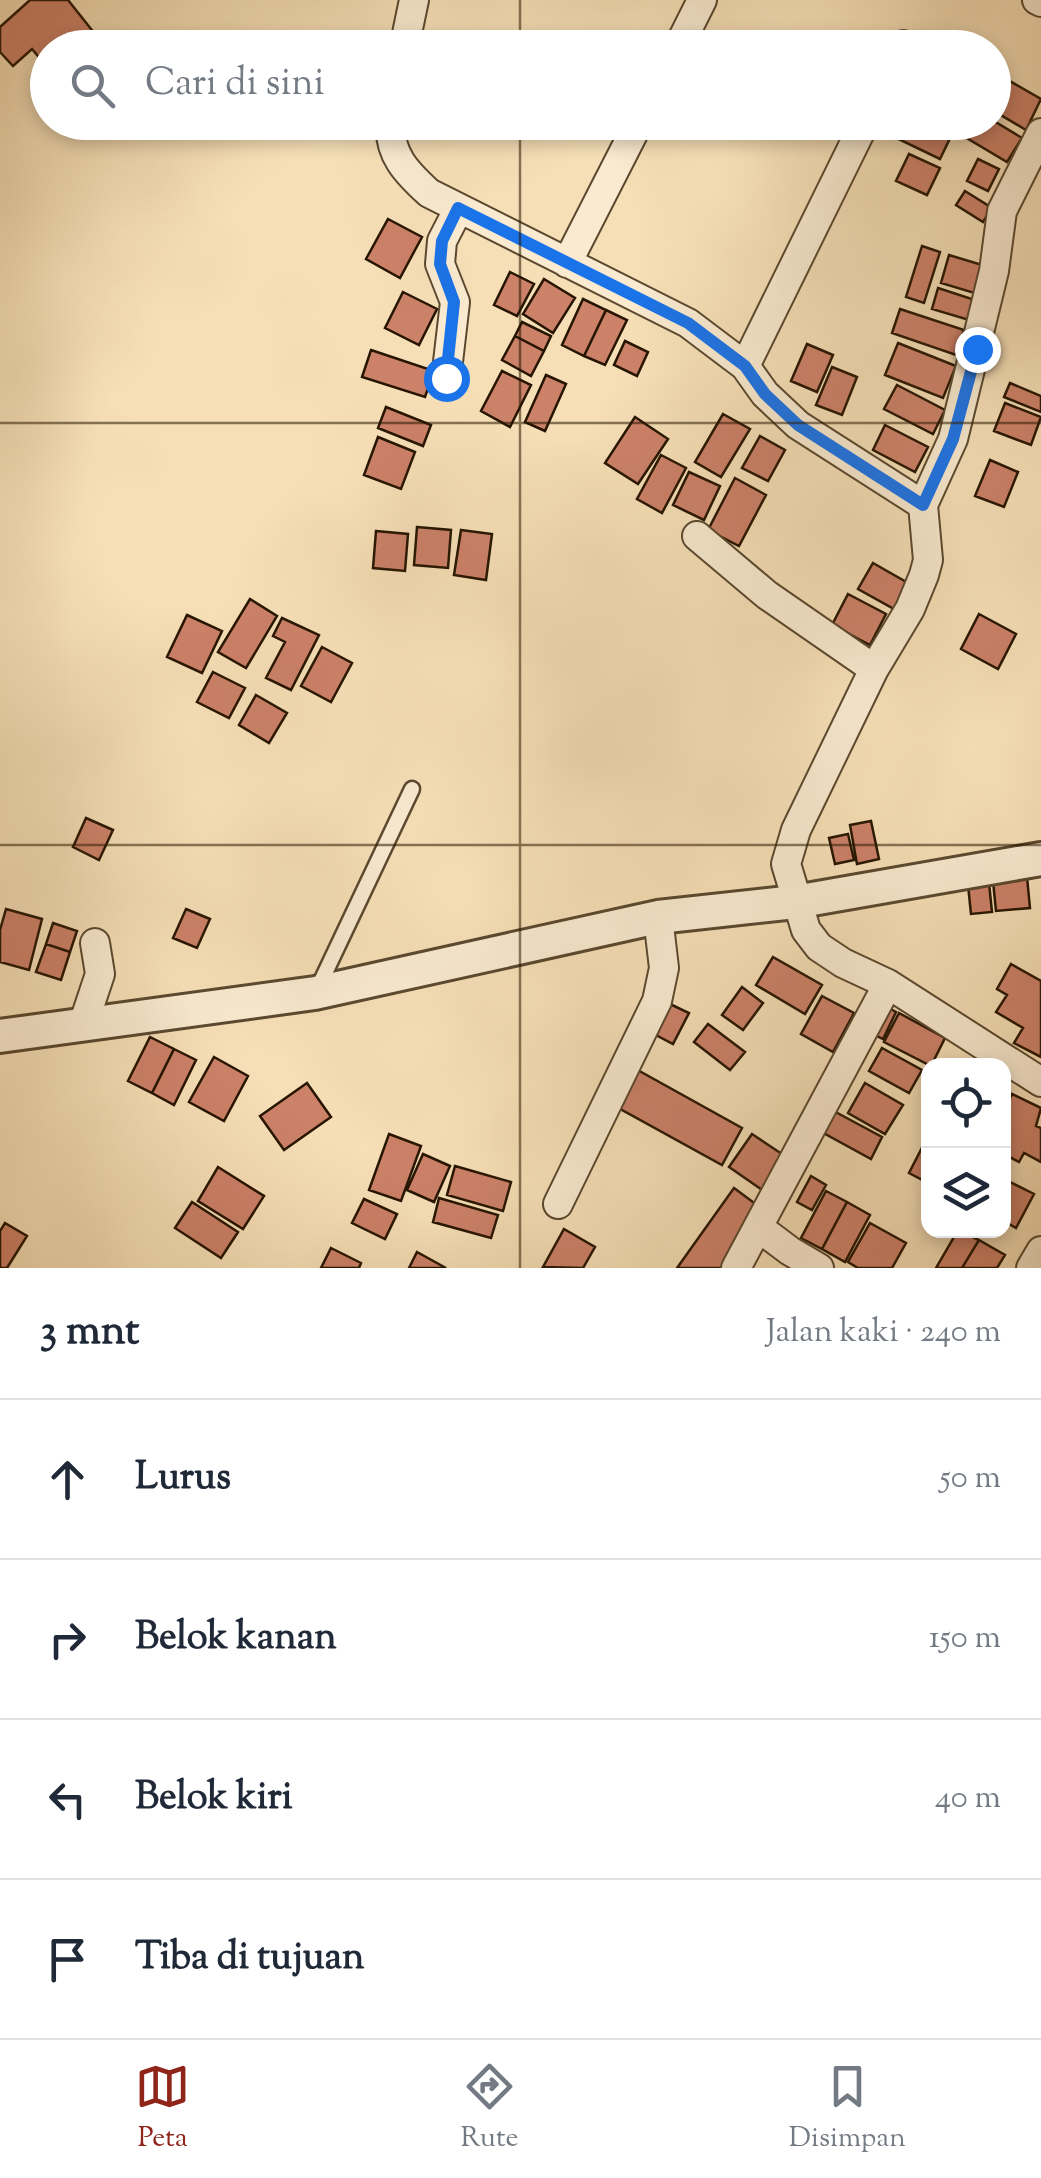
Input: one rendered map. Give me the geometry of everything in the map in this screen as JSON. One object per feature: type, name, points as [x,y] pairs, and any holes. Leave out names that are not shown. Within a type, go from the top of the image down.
[{"type":"street","points":[[408,30],[414,0]]},
{"type":"street","points":[[687,30],[702,0]]},
{"type":"street","points":[[1041,133],[1002,211],[990,291],[953,439],[923,505],[928,560],[924,575],[910,610],[874,669],[796,830],[786,864],[806,930],[820,947],[843,963],[888,984],[1041,1082]]},
{"type":"street","points":[[390,140],[404,170],[429,193],[688,323],[745,366],[765,394],[798,425],[923,505]]},
{"type":"street","points":[[568,263],[631,140]]},
{"type":"street","points":[[745,366],[856,140]]},
{"type":"street","points":[[446,378],[454,302],[440,264],[442,241],[458,208]]},
{"type":"street","points":[[697,536],[768,595],[874,669]]},
{"type":"street","points":[[0,1036],[316,994],[658,918],[796,902],[1041,858]]},
{"type":"street","points":[[558,1204],[656,1001],[664,968],[658,918]]},
{"type":"street","points":[[83,1025],[100,974],[95,943]]},
{"type":"street","points":[[736,1268],[888,984]]},
{"type":"street","points":[[758,1227],[790,1252],[820,1268]]},
{"type":"street","points":[[1031,1268],[1041,1251]]},
{"type":"lane","points":[[316,994],[412,789]]},
{"type":"building","points":[[30,0],[68,0],[92,30],[30,30],[30,51],[13,66],[0,52],[0,27]]},
{"type":"building","points":[[1011,82],[1041,99],[1026,130],[1011,121]]},
{"type":"building","points":[[1011,131],[1022,138],[1007,162],[970,140],[1011,140]]},
{"type":"building","points":[[900,140],[949,140],[940,159]]},
{"type":"building","points":[[909,154],[940,168],[927,195],[896,181]]},
{"type":"building","points":[[978,159],[999,169],[988,191],[967,181]]},
{"type":"building","points":[[965,191],[992,208],[983,222],[956,205]]},
{"type":"building","points":[[388,219],[422,237],[400,278],[366,259]]},
{"type":"building","points":[[922,246],[940,252],[924,303],[906,297]]},
{"type":"building","points":[[949,255],[989,267],[981,295],[941,283]]},
{"type":"building","points":[[510,272],[534,284],[517,316],[494,305]]},
{"type":"building","points":[[544,279],[575,298],[553,333],[523,314]]},
{"type":"building","points":[[938,288],[975,300],[969,320],[932,309]]},
{"type":"building","points":[[403,292],[437,309],[419,345],[385,328]]},
{"type":"building","points":[[583,299],[606,310],[584,356],[562,345]]},
{"type":"building","points":[[900,309],[964,330],[956,355],[892,333]]},
{"type":"building","points":[[606,310],[627,320],[605,365],[584,356]]},
{"type":"building","points":[[522,322],[551,336],[544,351],[515,336]]},
{"type":"building","points":[[515,336],[544,351],[531,376],[502,360]]},
{"type":"building","points":[[625,341],[648,352],[637,376],[614,365]]},
{"type":"building","points":[[898,343],[956,366],[943,398],[885,375]]},
{"type":"building","points":[[807,344],[833,355],[817,392],[791,381]]},
{"type":"building","points":[[371,350],[434,371],[425,397],[362,377]]},
{"type":"building","points":[[832,367],[857,377],[842,415],[816,405]]},
{"type":"building","points":[[502,371],[531,385],[510,427],[481,411]]},
{"type":"building","points":[[546,375],[566,384],[545,431],[525,422]]},
{"type":"building","points":[[1010,383],[1041,396],[1041,412],[1004,397]]},
{"type":"building","points":[[897,385],[945,410],[933,434],[884,409]]},
{"type":"building","points":[[1005,403],[1041,417],[1031,445],[994,431]]},
{"type":"building","points":[[386,407],[431,425],[423,446],[378,428]]},
{"type":"building","points":[[723,414],[750,429],[721,477],[695,462]]},
{"type":"building","points":[[635,417],[668,439],[638,484],[605,463]]},
{"type":"building","points":[[885,425],[928,447],[915,472],[873,450]]},
{"type":"building","points":[[760,436],[785,450],[768,481],[742,468]]},
{"type":"building","points":[[378,437],[415,452],[401,489],[364,475]]},
{"type":"building","points":[[661,455],[686,468],[662,513],[637,499]]},
{"type":"building","points":[[990,460],[1018,472],[1004,507],[975,496]]},
{"type":"building","points":[[689,472],[720,486],[704,520],[673,505]]},
{"type":"building","points":[[735,478],[766,495],[739,546],[708,530]]},
{"type":"building","points":[[417,527],[451,530],[448,568],[414,565]]},
{"type":"building","points":[[461,530],[492,534],[486,580],[454,575]]},
{"type":"building","points":[[376,531],[408,534],[405,571],[373,568]]},
{"type":"building","points":[[873,563],[908,583],[894,609],[858,589]]},
{"type":"building","points":[[848,594],[886,614],[870,645],[832,625]]},
{"type":"building","points":[[250,599],[277,616],[246,668],[218,652]]},
{"type":"building","points":[[979,614],[1016,634],[998,669],[961,649]]},
{"type":"building","points":[[187,615],[222,631],[202,673],[167,657]]},
{"type":"building","points":[[282,618],[319,635],[291,690],[266,678],[285,642],[273,636]]},
{"type":"building","points":[[322,647],[352,663],[331,702],[301,686]]},
{"type":"building","points":[[213,672],[245,688],[229,718],[197,702]]},
{"type":"building","points":[[256,695],[287,713],[269,743],[239,725]]},
{"type":"building","points":[[86,818],[113,830],[99,860],[73,847]]},
{"type":"building","points":[[871,821],[879,859],[857,864],[850,825]]},
{"type":"building","points":[[848,834],[854,860],[835,864],[829,838]]},
{"type":"building","points":[[1027,877],[1030,908],[996,911],[993,881]]},
{"type":"building","points":[[989,883],[992,912],[971,914],[968,885]]},
{"type":"building","points":[[6,909],[42,919],[29,970],[0,962],[0,930]]},
{"type":"building","points":[[186,909],[210,919],[197,948],[173,938]]},
{"type":"building","points":[[53,923],[77,931],[70,952],[46,944]]},
{"type":"building","points":[[46,944],[70,952],[61,980],[36,972]]},
{"type":"building","points":[[773,957],[822,985],[805,1014],[756,985]]},
{"type":"building","points":[[1011,964],[1041,981],[1041,1057],[1014,1043],[1023,1028],[996,1012],[1007,995],[997,989]]},
{"type":"building","points":[[742,987],[763,1003],[743,1030],[722,1015]]},
{"type":"building","points":[[822,996],[854,1013],[833,1052],[801,1034]]},
{"type":"building","points":[[670,1004],[689,1013],[673,1044],[654,1034]]},
{"type":"building","points":[[881,1004],[896,1012],[883,1039],[867,1031]]},
{"type":"building","points":[[899,1013],[945,1038],[935,1058],[921,1061],[884,1042]]},
{"type":"building","points":[[708,1024],[745,1052],[730,1070],[694,1042]]},
{"type":"building","points":[[150,1037],[174,1049],[152,1093],[128,1081]]},
{"type":"building","points":[[882,1048],[921,1069],[909,1093],[869,1071]]},
{"type":"building","points":[[174,1049],[196,1060],[174,1105],[152,1093]]},
{"type":"building","points":[[214,1057],[248,1076],[224,1121],[189,1102]]},
{"type":"building","points":[[634,1068],[742,1128],[722,1165],[613,1105]]},
{"type":"building","points":[[307,1083],[331,1117],[284,1150],[260,1116]]},
{"type":"building","points":[[865,1083],[903,1105],[885,1134],[848,1113]]},
{"type":"building","points":[[1011,1096],[1041,1108],[1036,1126],[1041,1128],[1041,1162],[1024,1153],[1019,1162],[1011,1158]]},
{"type":"building","points":[[830,1109],[882,1137],[871,1159],[818,1130]]},
{"type":"building","points":[[389,1134],[421,1146],[401,1201],[369,1190]]},
{"type":"building","points":[[752,1134],[788,1158],[765,1192],[729,1167]]},
{"type":"building","points":[[921,1150],[921,1179],[909,1173]]},
{"type":"building","points":[[423,1154],[450,1166],[434,1202],[407,1190]]},
{"type":"building","points":[[455,1166],[511,1182],[503,1211],[447,1195]]},
{"type":"building","points":[[218,1167],[264,1196],[243,1229],[198,1201]]},
{"type":"building","points":[[811,1176],[826,1185],[812,1210],[797,1202]]},
{"type":"building","points":[[1011,1182],[1034,1194],[1016,1228],[1011,1225]]},
{"type":"building","points":[[734,1188],[765,1211],[724,1268],[677,1268]]},
{"type":"building","points":[[826,1191],[847,1202],[822,1249],[801,1238]]},
{"type":"building","points":[[439,1198],[498,1215],[491,1238],[433,1222]]},
{"type":"building","points":[[364,1199],[397,1214],[385,1239],[352,1223]]},
{"type":"building","points":[[192,1202],[238,1232],[221,1258],[175,1228]]},
{"type":"building","points":[[847,1202],[870,1215],[845,1262],[822,1249]]},
{"type":"building","points":[[5,1223],[27,1236],[7,1268],[0,1268],[0,1231]]},
{"type":"building","points":[[870,1223],[906,1243],[892,1268],[858,1268],[848,1262]]},
{"type":"building","points":[[564,1229],[595,1247],[583,1268],[543,1267]]},
{"type":"building","points":[[953,1238],[979,1240],[962,1268],[936,1268]]},
{"type":"building","points":[[979,1240],[1005,1255],[997,1268],[962,1268]]},
{"type":"building","points":[[331,1248],[361,1263],[359,1268],[321,1268]]},
{"type":"building","points":[[417,1252],[446,1268],[409,1268]]},
{"type":"route","points":[[446,378],[454,302],[440,264],[442,241],[458,208],[688,323],[745,366],[765,394],[798,425],[923,505],[953,439],[977,349]]}]
